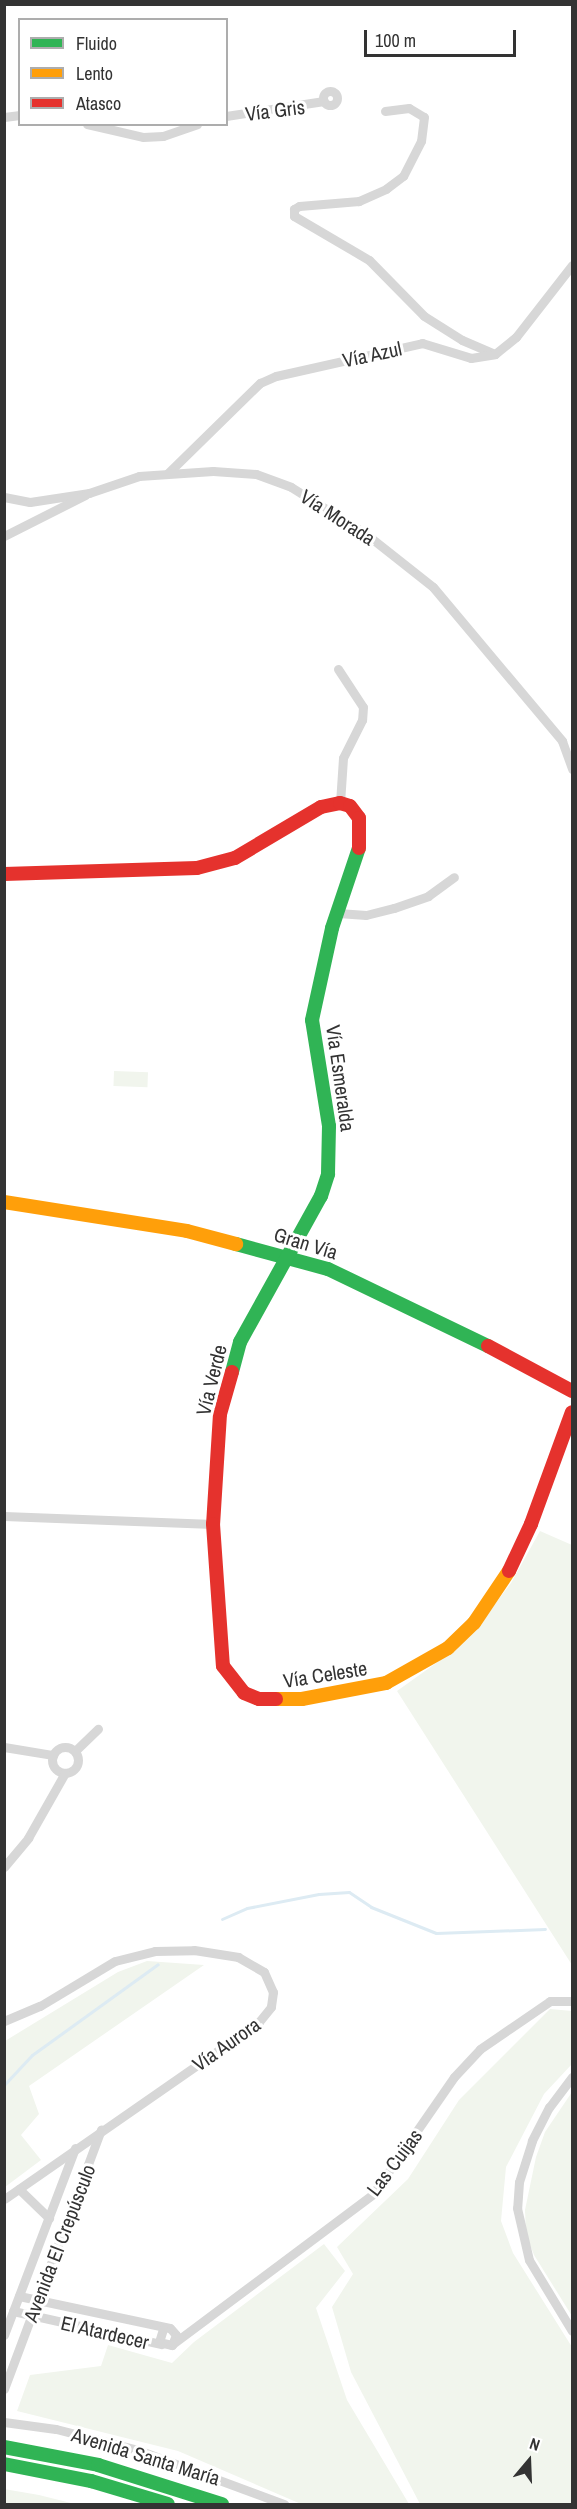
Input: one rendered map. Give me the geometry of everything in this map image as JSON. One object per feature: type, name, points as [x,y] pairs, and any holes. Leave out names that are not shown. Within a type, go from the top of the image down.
[{"type":"main road","points":[[4,874],[197,868],[235,858],[321,807],[340,803]]},
{"type":"main road","name":"Vía Esmeralda","points":[[288,1257],[321,1196],[331,1155],[312,1020],[338,913],[361,841],[359,818],[350,806],[340,803]]},
{"type":"main road","name":"Gran Vía","points":[[4,1202],[140,1222],[288,1257],[362,1282],[573,1391]]},
{"type":"main road","name":"Vía Verde","points":[[213,1524],[220,1414],[228,1375],[247,1327],[288,1257]]},
{"type":"main road","name":"Vía Celeste","points":[[213,1524],[223,1666],[237,1687],[259,1699],[277,1701],[386,1683],[448,1648],[495,1595],[531,1524],[573,1412]]},
{"type":"main road","points":[[4,2447],[108,2467],[222,2505]]},
{"type":"main road","points":[[4,2464],[92,2481],[168,2505]]},
{"type":"street","name":"Vía Gris","points":[[228,116],[324,101]]},
{"type":"street","points":[[385,111],[409,108],[424,117],[422,141],[403,176],[387,189],[359,201],[300,206],[294,209],[294,216],[369,260],[424,316],[462,340],[495,354],[516,336],[573,265]]},
{"type":"street","points":[[96,126],[143,137],[163,136],[191,126]]},
{"type":"street","name":"Vía Azul","points":[[168,473],[260,383],[276,376],[422,343],[471,358],[495,354]]},
{"type":"street","name":"Vía Morada","points":[[4,497],[30,502],[89,493],[139,476],[168,473],[236,472],[274,479],[375,541],[452,606],[562,741],[573,769]]},
{"type":"street","points":[[4,536],[89,493]]},
{"type":"street","points":[[338,669],[363,707],[362,720],[344,758],[340,803]]},
{"type":"street","points":[[338,913],[366,915],[394,908],[428,896],[454,877]]},
{"type":"street","points":[[4,1516],[213,1524]]},
{"type":"street","points":[[75,1751],[98,1729]]},
{"type":"street","points":[[4,1746],[53,1755]]},
{"type":"street","points":[[65,1773],[54,1767],[53,1755],[61,1747],[75,1751]]},
{"type":"street","points":[[4,1867],[28,1838],[65,1773],[77,1765],[75,1751]]},
{"type":"street","name":"Vía Aurora","points":[[4,2021],[40,2006],[109,1964],[136,1954],[205,1951],[248,1961],[264,1972],[273,1992],[264,2017],[4,2199]]},
{"type":"street","name":"Las Cuijas","points":[[174,2343],[201,2319],[373,2194],[454,2077],[480,2049],[550,2001],[573,2001]]},
{"type":"street","points":[[573,2077],[549,2107],[532,2141],[519,2182],[517,2208],[529,2260],[573,2331]]},
{"type":"street","name":"Avenida El Crepúsculo","points":[[4,2390],[102,2129]]},
{"type":"street","name":"Avenida El Crepúsculo","points":[[4,2335],[75,2148]]},
{"type":"street","points":[[19,2189],[49,2218]]},
{"type":"street","points":[[45,2228],[62,2235]]},
{"type":"street","name":"El Atardecer","points":[[19,2296],[166,2329]]},
{"type":"street","name":"El Atardecer","points":[[14,2311],[161,2344],[174,2343]]},
{"type":"street","name":"Las Cuijas","points":[[166,2329],[201,2319]]},
{"type":"street","points":[[161,2344],[158,2336],[166,2329],[176,2335],[174,2343]]},
{"type":"street","name":"Avenida Santa María","points":[[4,2422],[56,2429],[138,2450],[284,2505]]},
{"type":"shaded area","points":[[114,1071],[148,1072],[147,1087],[113,1086]]},
{"type":"shaded area","points":[[540,1531],[572,1545],[572,1965],[397,1691],[446,1656],[486,1616],[511,1583]]},
{"type":"shaded area","points":[[147,1961],[204,1965],[29,2086],[39,2114],[21,2135],[41,2160],[5,2187],[5,2041],[118,1972]]},
{"type":"shaded area","points":[[550,2009],[572,2011],[572,2064],[544,2094],[506,2167],[501,2221],[513,2253],[572,2347],[572,2504],[420,2504],[351,2372],[332,2307],[353,2274],[337,2247],[408,2179],[459,2100]]},
{"type":"shaded area","points":[[572,2092],[572,2316],[534,2255],[526,2234],[525,2210],[536,2157],[545,2132]]},
{"type":"shaded area","points":[[324,2244],[345,2271],[316,2308],[347,2400],[409,2504],[301,2504],[178,2451],[17,2411],[30,2375],[101,2366],[108,2345],[172,2363],[194,2342]]},
{"type":"shaded area","points":[[4,2489],[39,2495],[75,2504],[5,2504]]},
{"type":"waterway","points":[[222,1919],[247,1908],[319,1894],[349,1892],[371,1907],[436,1933],[545,1929]]},
{"type":"waterway","points":[[4,2085],[32,2055],[158,1964]]},
{"type":"traffic: fast","points":[[232,1372],[240,1342],[321,1196],[328,1174],[329,1126],[312,1020],[332,928],[359,848]]},
{"type":"traffic: fast","points":[[236,1244],[328,1269],[488,1346]]},
{"type":"traffic: fast","points":[[4,2447],[98,2465],[222,2504]]},
{"type":"traffic: fast","points":[[4,2464],[91,2481],[168,2504]]},
{"type":"traffic: slow","points":[[4,1202],[187,1231],[236,1244]]},
{"type":"traffic: slow","points":[[276,1699],[302,1699],[386,1683],[448,1648],[474,1623],[509,1571]]},
{"type":"traffic: jam","points":[[4,874],[197,868],[235,858],[321,807],[340,803],[350,806],[359,818],[359,848]]},
{"type":"traffic: jam","points":[[488,1346],[572,1391]]},
{"type":"traffic: jam","points":[[232,1372],[220,1414],[213,1524],[223,1666],[244,1693],[259,1699],[276,1699]]},
{"type":"traffic: jam","points":[[509,1571],[531,1524],[572,1412]]}]
